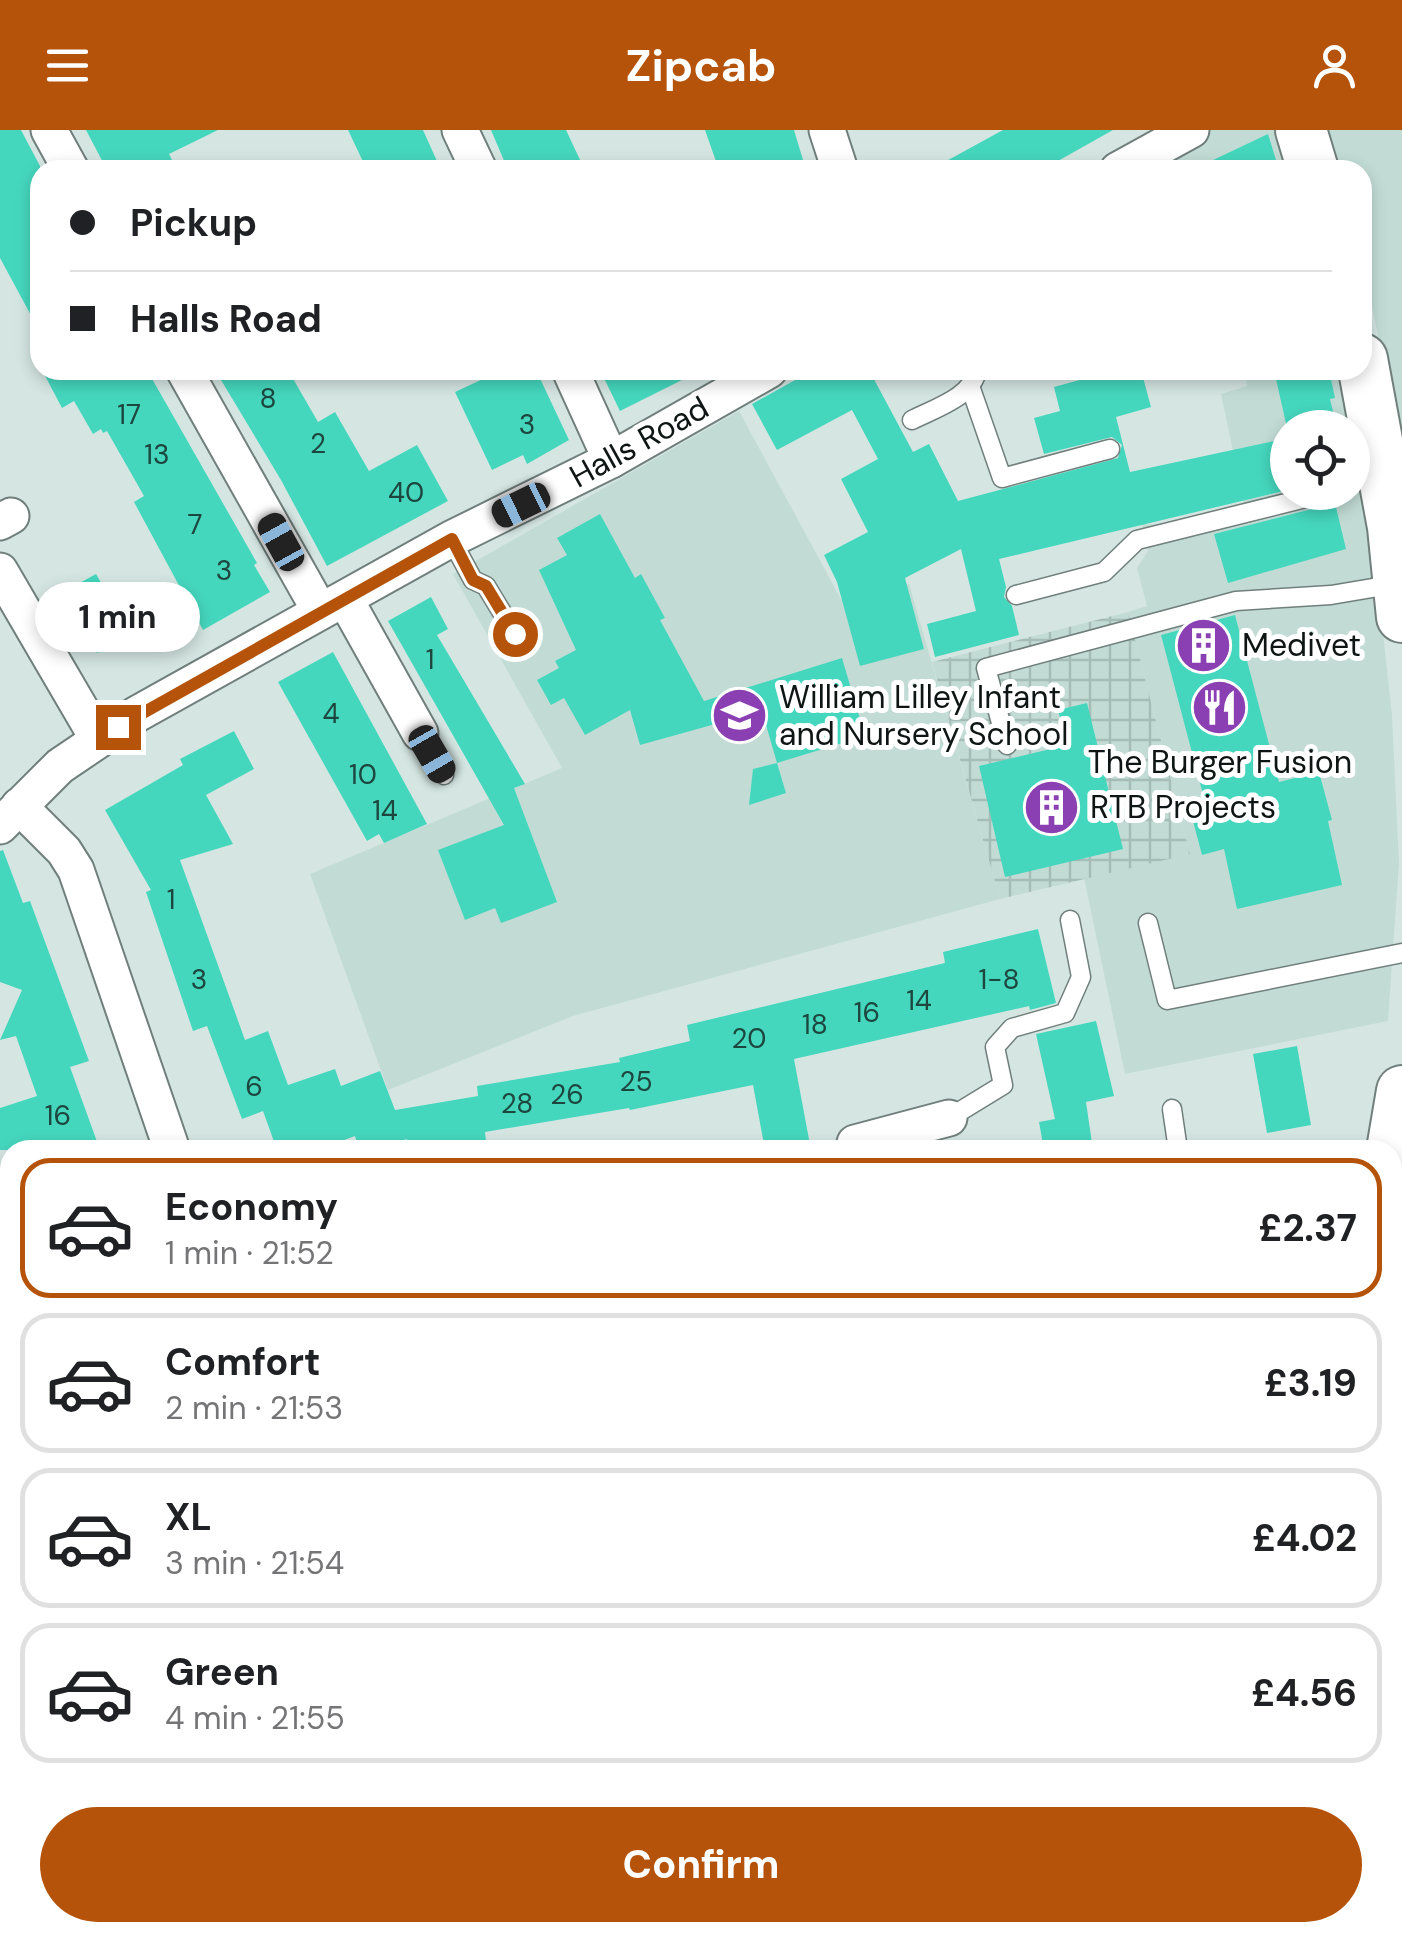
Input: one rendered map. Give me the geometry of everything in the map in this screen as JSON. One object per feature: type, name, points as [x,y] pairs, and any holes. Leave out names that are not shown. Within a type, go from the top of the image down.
[{"type":"main road","points":[[1300,130],[1310,160]]},
{"type":"main road","points":[[1366,380],[1400,600]]},
{"type":"main road","points":[[1394,1140],[1402,1091]]},
{"type":"street","points":[[48,130],[65,160]]},
{"type":"street","points":[[460,130],[474,160]]},
{"type":"street","points":[[827,130],[837,160]]},
{"type":"street","points":[[1136,160],[1191,130]]},
{"type":"street","points":[[190,380],[332,605],[420,732]]},
{"type":"street","points":[[575,380],[612,460]]},
{"type":"street","name":"Halls Road","points":[[10,816],[60,766],[98,739],[452,539],[612,460],[752,380]]},
{"type":"street","points":[[0,571],[98,739]]},
{"type":"street","points":[[10,816],[64,851],[76,870],[169,1140]]},
{"type":"street","points":[[866,1140],[948,1118]]},
{"type":"lane","points":[[912,420],[960,395],[971,380]]},
{"type":"lane","points":[[974,380],[1002,478],[1110,449]]},
{"type":"lane","points":[[1016,596],[1104,572],[1137,540],[1270,507]]},
{"type":"lane","points":[[452,539],[473,580],[486,586],[515,634]]},
{"type":"lane","points":[[1007,746],[986,668],[1236,600],[1332,595],[1400,600]]},
{"type":"lane","points":[[420,732],[444,775]]},
{"type":"lane","points":[[948,1118],[1002,1085],[995,1047],[1012,1028],[1065,1013],[1082,977],[1070,920]]},
{"type":"lane","points":[[1148,923],[1166,1000],[1402,952]]},
{"type":"lane","points":[[1172,1109],[1177,1140]]},
{"type":"shaded area","points":[[1155,130],[1278,130],[1287,160],[1170,160]]},
{"type":"shaded area","points":[[1326,130],[1402,130],[1402,452],[1372,306],[1372,160],[1334,160]]},
{"type":"shaded area","points":[[1246,380],[1343,380],[1349,410],[1270,410],[1270,510],[1367,510],[1392,715],[1399,863],[1388,1021],[1125,1074],[1084,878],[1190,854],[1128,612],[1147,606],[1137,568],[1148,551],[1142,524],[1183,526],[1246,513],[1221,394],[1247,386]]},
{"type":"shaded area","name":"William Lilley Infant and Nursery School","points":[[739,411],[842,601],[909,584],[1000,899],[573,1016],[388,1090],[310,874],[562,768],[453,574]]},
{"type":"shaded area","points":[[1128,612],[1190,854],[1000,899],[932,662]]},
{"type":"building","points":[[0,130],[21,130],[37,160],[30,160],[30,314],[0,258]]},
{"type":"building","points":[[86,130],[218,130],[169,154],[172,160],[102,160]]},
{"type":"building","points":[[348,130],[423,130],[436,160],[362,160]]},
{"type":"building","points":[[491,130],[566,130],[580,160],[504,160]]},
{"type":"building","points":[[705,130],[794,130],[803,160],[716,160]]},
{"type":"building","points":[[1003,130],[1113,130],[1060,160],[948,160]]},
{"type":"building","points":[[1268,134],[1276,160],[1213,160]]},
{"type":"building","points":[[47,380],[153,380],[270,592],[203,630],[134,502],[144,496],[107,431],[103,433],[101,429],[93,434],[74,401],[62,408]]},
{"type":"building","points":[[221,380],[294,380],[318,422],[335,412],[369,471],[417,445],[448,501],[327,566]]},
{"type":"building","points":[[481,380],[541,380],[569,440],[527,464],[523,455],[492,470],[455,392]]},
{"type":"building","points":[[605,380],[682,380],[620,411]]},
{"type":"building","points":[[795,380],[874,380],[913,452],[929,444],[958,501],[1118,458],[1122,445],[1112,437],[1044,454],[1034,418],[1060,411],[1054,387],[1080,380],[1144,380],[1151,407],[1116,417],[1130,472],[1270,442],[1270,494],[999,559],[1006,587],[1004,597],[1012,606],[1019,635],[935,657],[927,624],[976,611],[961,549],[905,578],[924,649],[860,666],[837,582],[824,555],[868,532],[841,479],[878,459],[852,410],[777,450],[752,404]]},
{"type":"building","points":[[1276,380],[1331,380],[1335,398],[1330,399],[1333,410],[1283,410]]},
{"type":"building","points":[[1308,510],[1337,510],[1346,549],[1228,583],[1214,534]]},
{"type":"building","points":[[600,514],[635,578],[641,574],[665,618],[660,620],[704,701],[842,658],[865,736],[777,763],[762,711],[640,745],[630,710],[585,735],[564,698],[551,705],[537,680],[559,668],[555,661],[576,650],[539,570],[567,555],[557,538]]},
{"type":"building","points":[[96,574],[131,634],[97,653],[76,617],[81,614],[67,590]]},
{"type":"building","points":[[431,597],[448,629],[437,635],[525,784],[514,788],[557,902],[501,923],[495,908],[465,920],[438,850],[504,825],[388,621]]},
{"type":"building","points":[[1235,615],[1279,782],[1319,772],[1332,820],[1328,821],[1342,885],[1237,909],[1224,849],[1202,855],[1189,806],[1205,802],[1161,635]]},
{"type":"building","points":[[333,652],[427,824],[384,843],[379,834],[367,841],[278,682]]},
{"type":"building","name":"RTB Projects","points":[[1087,703],[1123,849],[1005,877],[979,766],[1067,745],[1058,710]]},
{"type":"building","points":[[234,731],[254,769],[206,795],[233,844],[180,860],[245,1040],[268,1031],[288,1085],[335,1069],[341,1086],[380,1071],[395,1110],[478,1096],[477,1086],[620,1062],[619,1058],[690,1041],[687,1025],[945,963],[943,952],[1038,929],[1056,1003],[794,1059],[809,1140],[763,1140],[753,1085],[630,1110],[485,1132],[486,1140],[356,1140],[355,1136],[344,1140],[273,1140],[263,1111],[242,1119],[207,1026],[193,1031],[146,892],[151,890],[105,810],[183,765],[180,759]]},
{"type":"building","points":[[777,763],[786,793],[749,805],[753,769]]},
{"type":"building","points":[[3,850],[23,903],[30,901],[89,1061],[70,1067],[96,1140],[0,1140],[0,1108],[37,1096],[16,1036],[0,1040],[22,990],[0,982]]},
{"type":"building","points":[[1096,1021],[1114,1096],[1086,1102],[1092,1140],[1042,1140],[1039,1122],[1055,1119],[1036,1034]]},
{"type":"building","points":[[1297,1046],[1311,1125],[1267,1133],[1253,1054]]},
{"type":"place","name":"Medivet","points":[[1203,645]]},
{"type":"place","name":"The Burger Fusion","points":[[1220,708]]},
{"type":"place","name":"William Lilley Infant and Nursery School","points":[[740,715]]},
{"type":"place","name":"RTB Projects","points":[[1051,807]]},
{"type":"route","points":[[118,727],[452,539],[473,580],[486,586],[515,634]]}]
